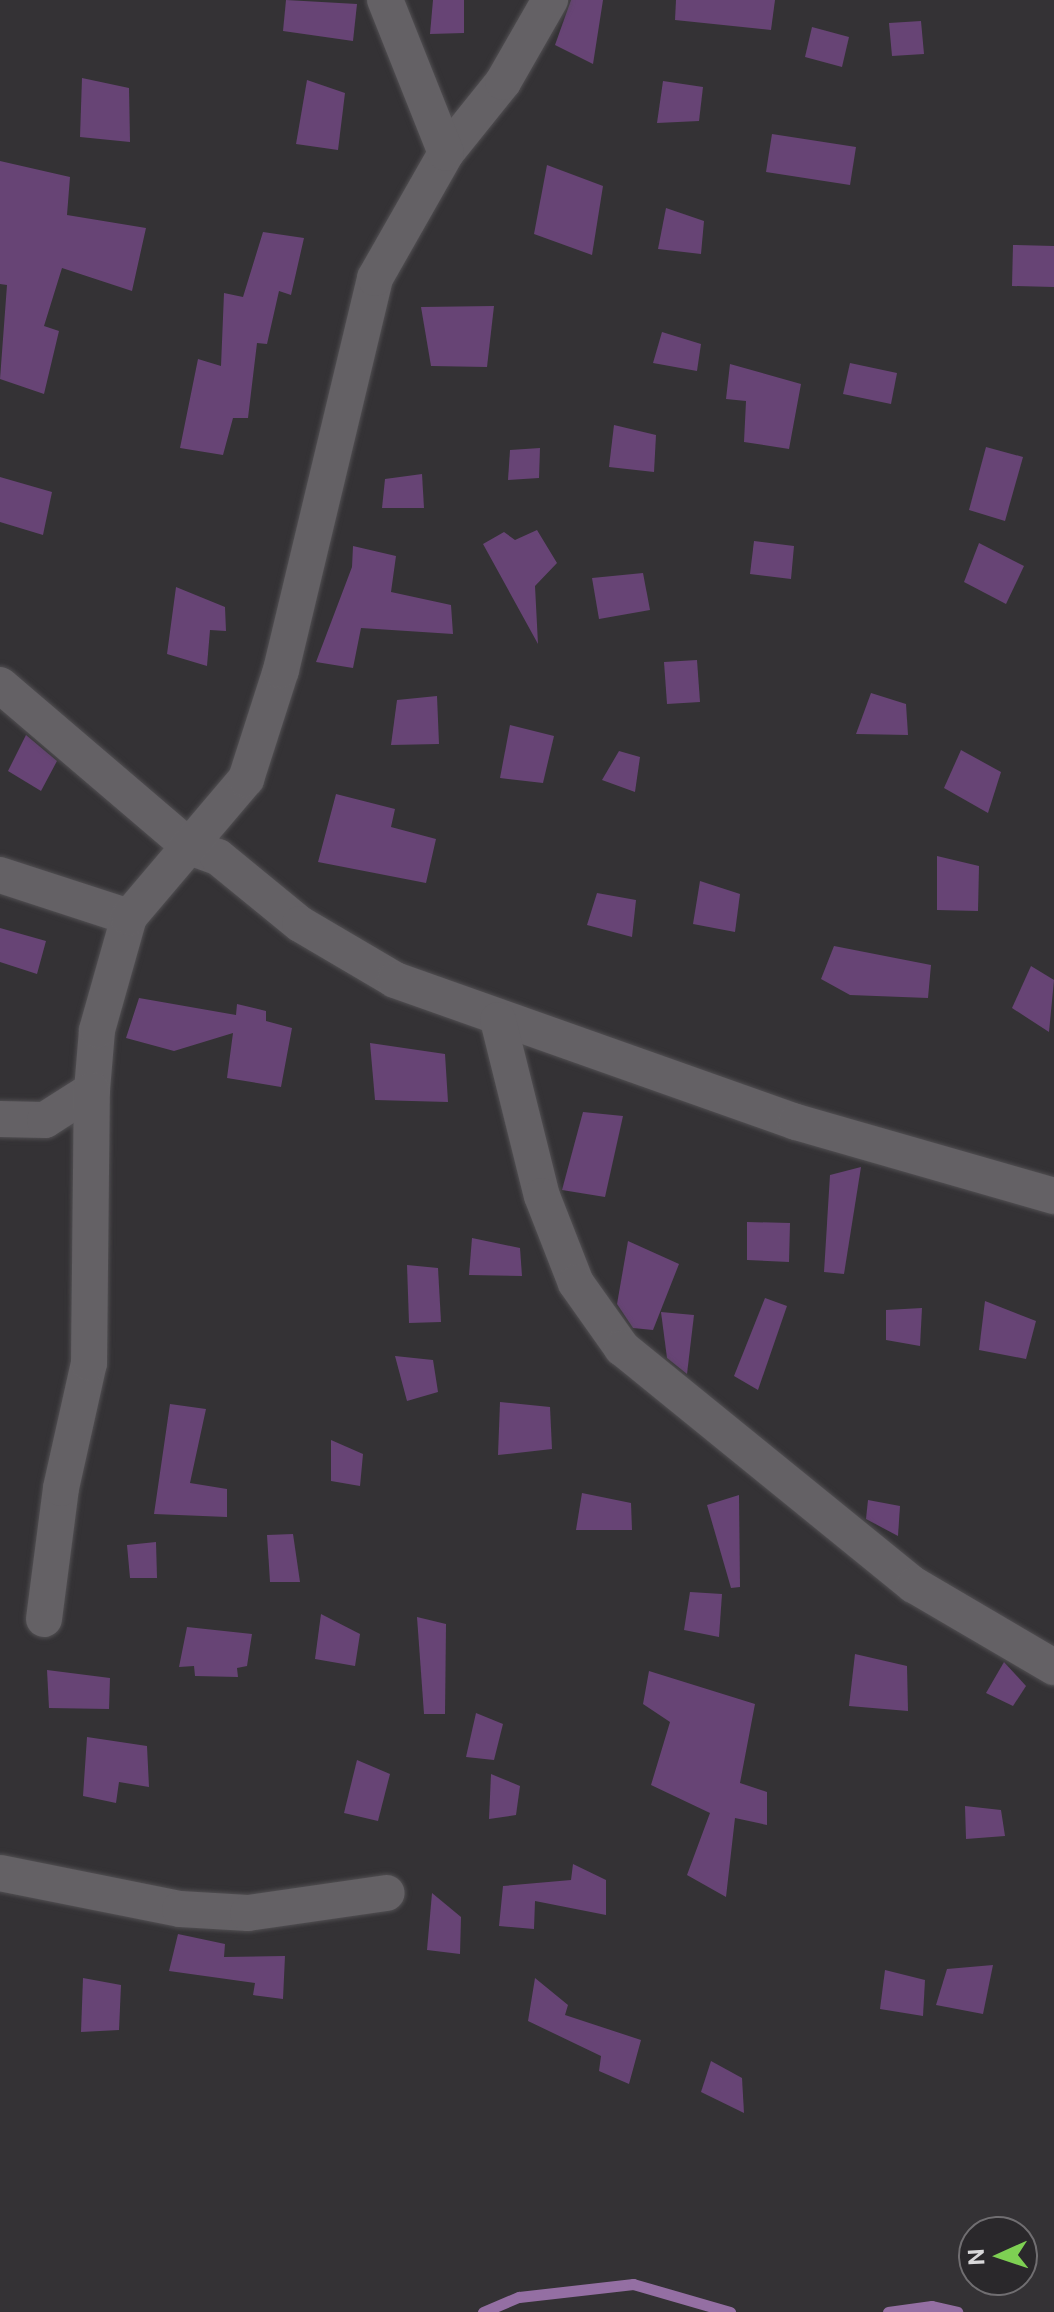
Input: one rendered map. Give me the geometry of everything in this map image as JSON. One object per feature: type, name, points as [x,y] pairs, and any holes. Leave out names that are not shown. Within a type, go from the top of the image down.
[{"type":"street","points":[[385,0],[446,153]]},
{"type":"street","points":[[44,1619],[61,1488],[89,1363],[92,1090],[97,1030],[129,917],[246,779],[281,670],[375,278],[446,153],[503,82],[550,0]]},
{"type":"street","points":[[0,685],[190,847],[218,857],[300,924],[395,980],[498,1020],[796,1122],[1054,1196]]},
{"type":"street","points":[[0,875],[129,917]]},
{"type":"street","points":[[498,1020],[542,1196],[576,1283],[622,1348],[914,1585],[1054,1667]]},
{"type":"street","points":[[0,1119],[45,1120],[92,1090]]},
{"type":"street","points":[[0,1873],[180,1909],[248,1913],[387,1893]]},
{"type":"building","points":[[286,0],[357,4],[353,41],[283,31]]},
{"type":"building","points":[[433,0],[464,0],[464,33],[430,34]]},
{"type":"building","points":[[571,0],[603,0],[593,64],[555,45]]},
{"type":"building","points":[[676,0],[775,0],[771,30],[675,20]]},
{"type":"building","points":[[921,21],[924,54],[892,56],[889,23]]},
{"type":"building","points":[[812,27],[849,37],[842,67],[805,57]]},
{"type":"building","points":[[82,78],[129,88],[130,142],[80,137]]},
{"type":"building","points":[[307,80],[345,93],[338,150],[296,144]]},
{"type":"building","points":[[663,81],[703,87],[699,121],[657,123]]},
{"type":"building","points":[[772,134],[856,147],[850,185],[766,172]]},
{"type":"building","points":[[0,161],[70,177],[67,215],[146,228],[132,291],[62,268],[44,326],[59,331],[44,394],[0,379],[7,285],[0,284]]},
{"type":"building","points":[[547,165],[603,186],[592,255],[534,234]]},
{"type":"building","points":[[666,208],[704,221],[701,254],[658,249]]},
{"type":"building","points":[[263,232],[304,238],[291,295],[279,291],[267,344],[257,343],[248,418],[233,418],[223,455],[180,448],[198,359],[221,366],[224,293],[243,297]]},
{"type":"building","points":[[1013,245],[1054,246],[1054,287],[1012,286]]},
{"type":"building","points":[[494,306],[487,367],[431,366],[421,307]]},
{"type":"building","points":[[662,332],[701,344],[697,371],[653,363]]},
{"type":"building","points":[[850,363],[897,373],[891,404],[843,394]]},
{"type":"building","points":[[730,364],[801,384],[789,449],[744,442],[746,401],[726,399]]},
{"type":"building","points":[[614,425],[656,435],[654,472],[609,467]]},
{"type":"building","points":[[986,447],[1023,457],[1005,521],[969,510]]},
{"type":"building","points":[[540,448],[539,478],[508,480],[510,450]]},
{"type":"building","points":[[422,474],[424,508],[382,508],[385,479]]},
{"type":"building","points":[[0,477],[52,492],[43,535],[0,522]]},
{"type":"building","points":[[537,530],[557,563],[535,586],[538,644],[483,544],[504,532],[515,540]]},
{"type":"building","points":[[754,541],[794,546],[791,579],[750,574]]},
{"type":"building","points":[[979,543],[1024,566],[1006,604],[964,582]]},
{"type":"building","points":[[353,546],[396,556],[391,592],[451,605],[453,634],[361,628],[353,668],[316,662],[352,567]]},
{"type":"building","points":[[643,573],[650,610],[599,619],[592,578]]},
{"type":"building","points":[[176,587],[225,607],[226,631],[210,630],[207,666],[167,654]]},
{"type":"building","points":[[697,660],[700,702],[667,704],[664,662]]},
{"type":"building","points":[[871,693],[906,704],[908,735],[856,734]]},
{"type":"building","points":[[437,696],[439,744],[391,745],[397,700]]},
{"type":"building","points":[[510,725],[554,736],[543,783],[500,778]]},
{"type":"building","points":[[26,735],[57,761],[41,791],[8,771]]},
{"type":"building","points":[[961,750],[1001,772],[988,813],[944,788]]},
{"type":"building","points":[[619,751],[640,757],[635,792],[602,780]]},
{"type":"building","points":[[336,794],[395,809],[391,827],[436,839],[426,883],[318,862]]},
{"type":"building","points":[[937,856],[979,866],[978,911],[937,910]]},
{"type":"building","points":[[700,881],[740,894],[735,932],[693,924]]},
{"type":"building","points":[[597,893],[636,900],[632,937],[587,925]]},
{"type":"building","points":[[0,928],[46,941],[37,974],[0,962]]},
{"type":"building","points":[[834,946],[931,965],[928,998],[850,995],[821,979]]},
{"type":"building","points":[[1031,966],[1054,980],[1049,1032],[1012,1008]]},
{"type":"building","points":[[139,998],[236,1015],[237,1004],[266,1011],[266,1021],[292,1028],[281,1087],[227,1078],[233,1033],[174,1051],[126,1038]]},
{"type":"building","points":[[370,1043],[445,1054],[448,1102],[375,1100]]},
{"type":"building","points":[[583,1112],[623,1116],[605,1197],[562,1190]]},
{"type":"building","points":[[861,1167],[844,1274],[824,1272],[830,1175]]},
{"type":"building","points":[[747,1222],[790,1223],[789,1262],[747,1260]]},
{"type":"building","points":[[472,1238],[520,1248],[522,1276],[469,1275]]},
{"type":"building","points":[[628,1241],[679,1264],[653,1330],[633,1328],[617,1304]]},
{"type":"building","points":[[407,1265],[438,1268],[441,1322],[409,1323]]},
{"type":"building","points":[[765,1298],[787,1306],[758,1390],[734,1376]]},
{"type":"building","points":[[985,1301],[1036,1321],[1026,1359],[979,1350]]},
{"type":"building","points":[[922,1308],[920,1346],[886,1340],[886,1310]]},
{"type":"building","points":[[661,1312],[694,1315],[687,1374],[667,1358]]},
{"type":"building","points":[[395,1356],[433,1360],[438,1392],[407,1401]]},
{"type":"building","points":[[500,1402],[550,1407],[552,1449],[498,1455]]},
{"type":"building","points":[[170,1404],[206,1409],[190,1483],[227,1489],[227,1517],[154,1514]]},
{"type":"building","points":[[331,1440],[363,1454],[360,1486],[331,1481]]},
{"type":"building","points":[[582,1493],[631,1503],[632,1530],[576,1530]]},
{"type":"building","points":[[739,1495],[740,1587],[731,1588],[707,1505]]},
{"type":"building","points":[[868,1500],[900,1506],[898,1536],[866,1519]]},
{"type":"building","points":[[293,1534],[300,1582],[270,1582],[267,1535]]},
{"type":"building","points":[[156,1542],[157,1578],[130,1578],[127,1545]]},
{"type":"building","points":[[690,1592],[722,1594],[719,1637],[684,1630]]},
{"type":"building","points":[[321,1614],[360,1634],[355,1666],[315,1659]]},
{"type":"building","points":[[417,1617],[446,1624],[445,1714],[424,1714]]},
{"type":"building","points":[[187,1627],[252,1634],[247,1666],[237,1668],[238,1677],[195,1676],[194,1666],[179,1667]]},
{"type":"building","points":[[855,1654],[907,1666],[908,1711],[849,1706]]},
{"type":"building","points":[[1004,1662],[1026,1686],[1013,1706],[986,1693]]},
{"type":"building","points":[[47,1670],[110,1678],[109,1709],[49,1708]]},
{"type":"building","points":[[649,1671],[755,1704],[740,1783],[767,1792],[767,1825],[735,1818],[726,1897],[687,1875],[710,1813],[651,1785],[670,1722],[643,1704]]},
{"type":"building","points":[[476,1713],[503,1724],[494,1760],[466,1757]]},
{"type":"building","points":[[87,1737],[147,1746],[149,1787],[119,1782],[116,1803],[83,1796]]},
{"type":"building","points":[[357,1760],[390,1774],[378,1821],[344,1813]]},
{"type":"building","points":[[491,1774],[520,1786],[516,1815],[489,1819]]},
{"type":"building","points":[[965,1806],[1001,1810],[1005,1836],[966,1839]]},
{"type":"building","points":[[573,1864],[606,1880],[606,1915],[535,1901],[534,1929],[499,1926],[503,1886],[571,1880]]},
{"type":"building","points":[[432,1893],[461,1917],[460,1954],[427,1950]]},
{"type":"building","points":[[178,1934],[225,1944],[224,1957],[285,1956],[283,1999],[253,1995],[255,1983],[169,1971]]},
{"type":"building","points":[[993,1965],[983,2014],[936,2005],[947,1969]]},
{"type":"building","points":[[885,1970],[925,1980],[923,2016],[880,2009]]},
{"type":"building","points":[[83,1978],[121,1985],[119,2030],[81,2032]]},
{"type":"building","points":[[535,1978],[568,2005],[565,2015],[641,2040],[629,2084],[599,2071],[601,2056],[528,2021]]},
{"type":"building","points":[[711,2061],[742,2078],[744,2113],[701,2092]]},
{"type":"waterway","points":[[483,2312],[519,2297],[633,2284],[730,2312]]},
{"type":"waterway","points":[[888,2312],[932,2306],[957,2312]]}]
